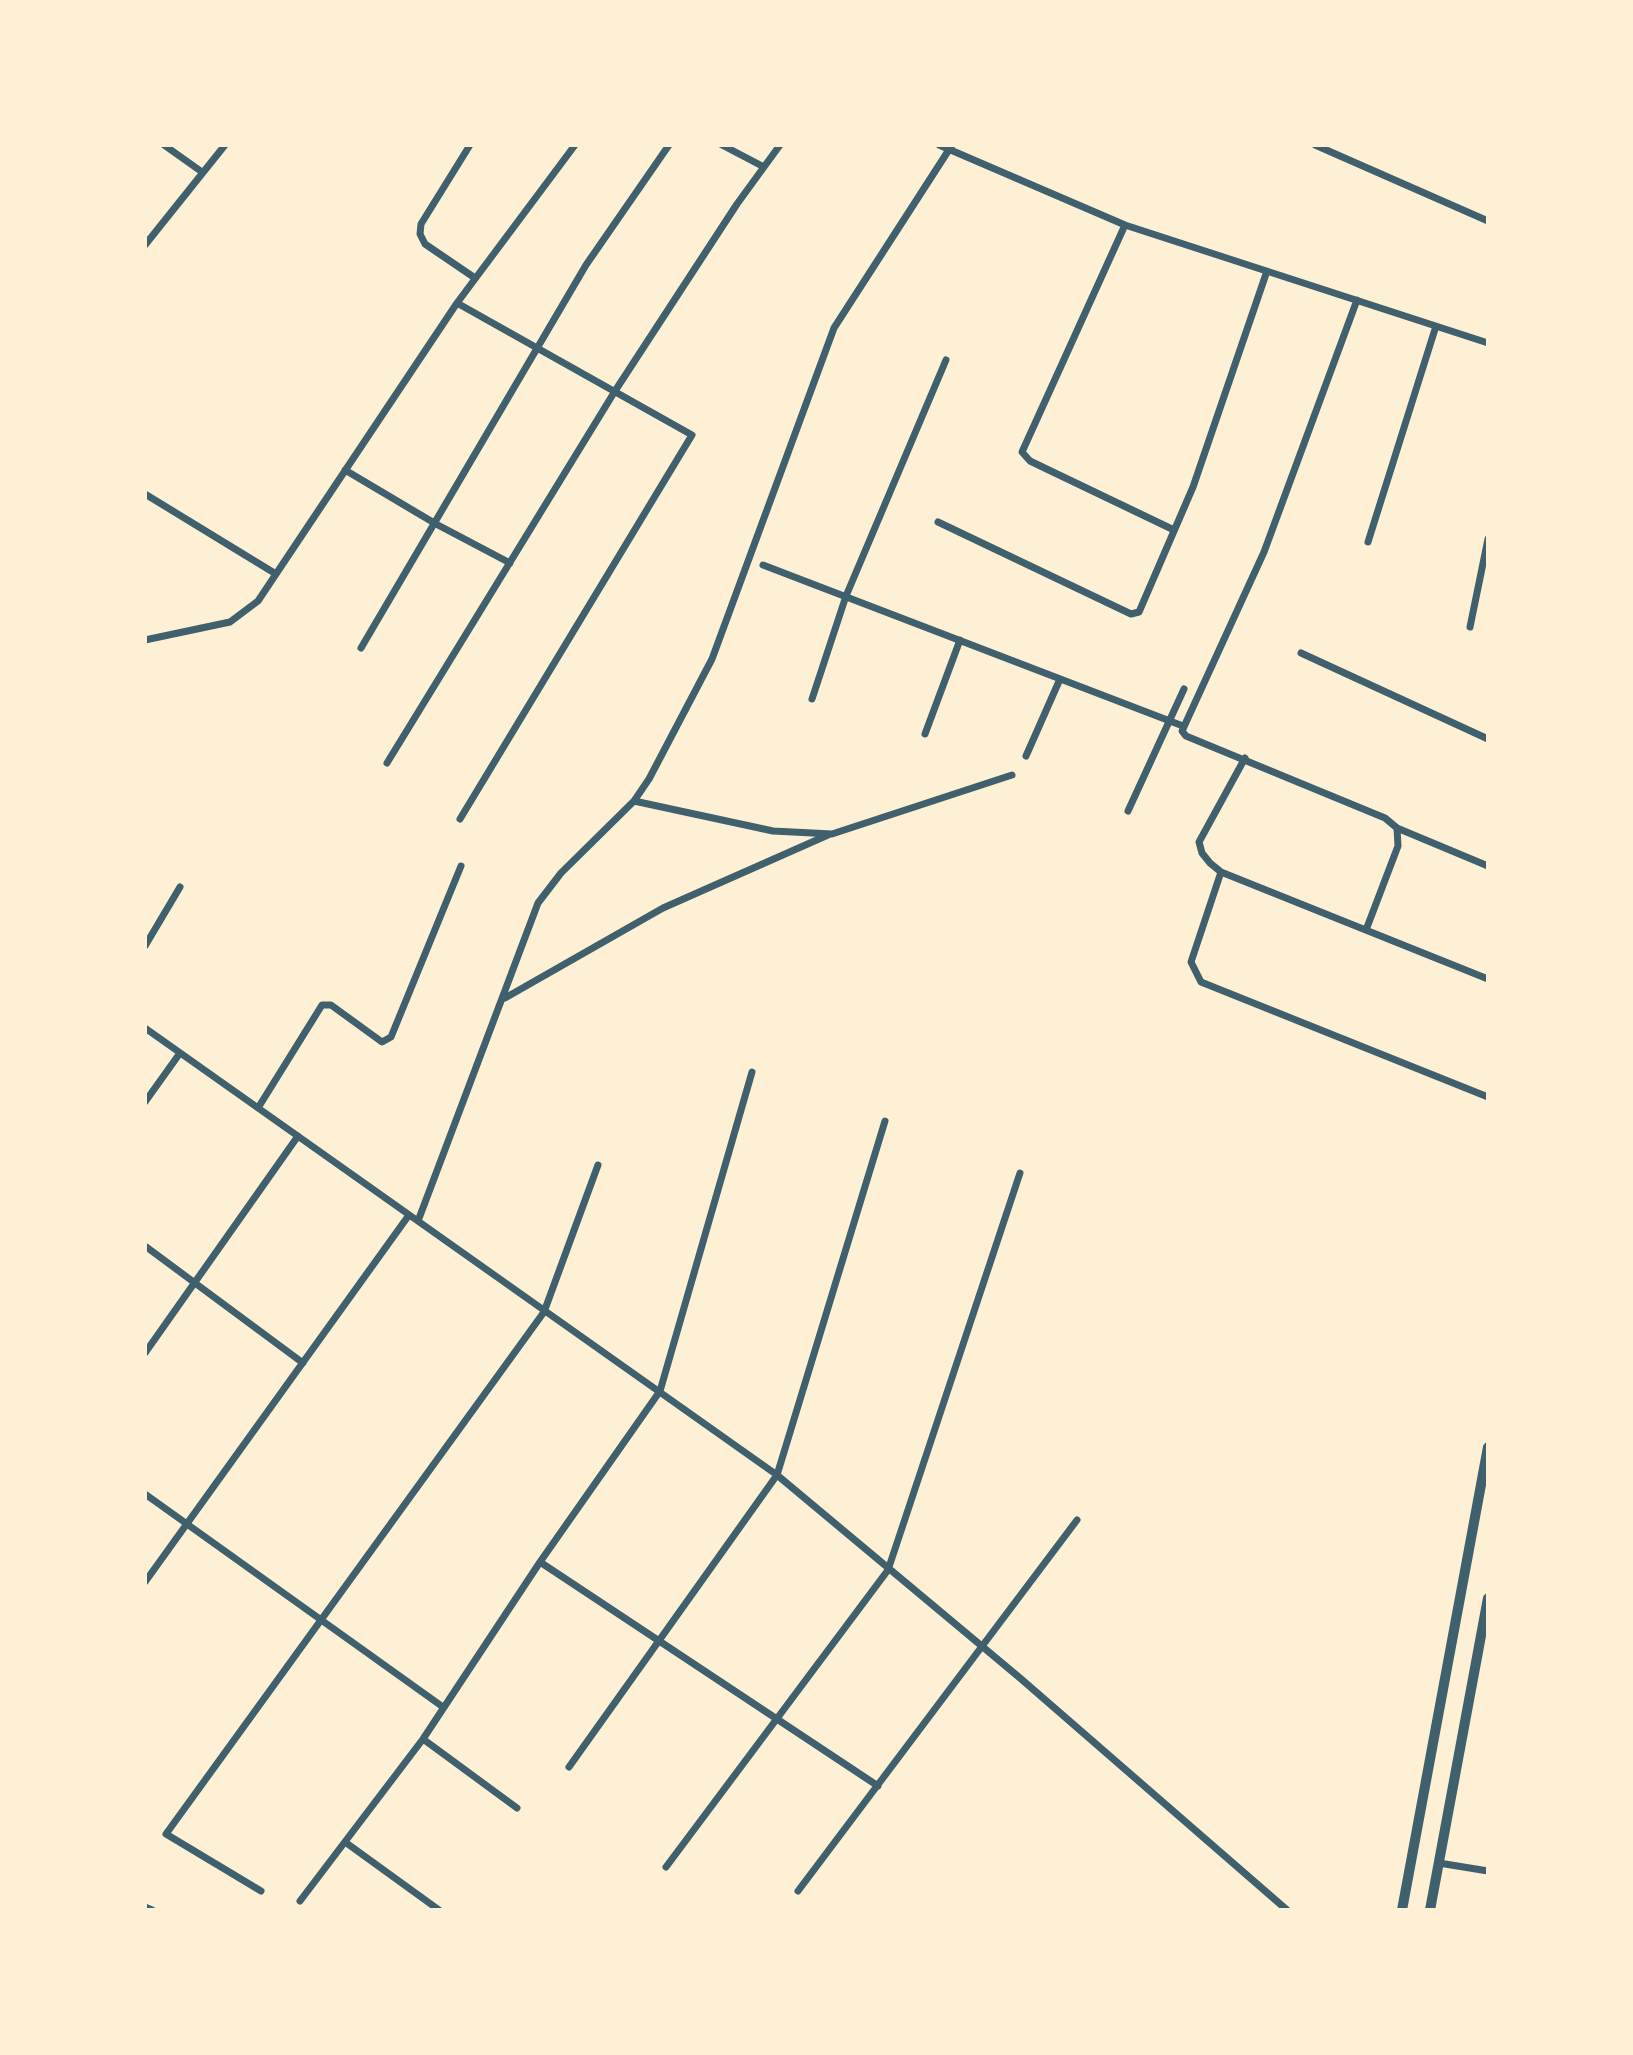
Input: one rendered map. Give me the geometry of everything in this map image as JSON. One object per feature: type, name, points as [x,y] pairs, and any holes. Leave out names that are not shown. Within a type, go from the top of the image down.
[{"type":"street","points":[[164,145],[202,172]]},
{"type":"street","points":[[145,245],[225,145]]},
{"type":"street","points":[[470,145],[421,224],[420,234],[425,243],[475,278]]},
{"type":"street","points":[[145,640],[230,622],[258,601],[457,303],[575,145]]},
{"type":"street","points":[[362,648],[586,265],[669,145]]},
{"type":"street","points":[[722,145],[764,167]]},
{"type":"street","points":[[387,763],[615,391],[780,145]]},
{"type":"street","points":[[939,145],[1125,225],[1488,343]]},
{"type":"street","points":[[1315,145],[1488,221]]},
{"type":"street","points":[[418,1221],[538,903],[561,873],[634,801],[712,659],[834,328],[950,148]]},
{"type":"street","points":[[1125,225],[1022,452],[1030,461],[1174,530]]},
{"type":"street","points":[[938,522],[1131,614],[1139,612],[1193,486],[1267,271]]},
{"type":"street","points":[[1357,300],[1264,552],[1183,726],[1186,736],[1245,758],[1385,818],[1397,828],[1488,866]]},
{"type":"street","points":[[457,303],[692,435],[460,819]]},
{"type":"street","points":[[1368,542],[1436,326]]},
{"type":"street","points":[[812,699],[846,596],[946,360]]},
{"type":"street","points":[[345,470],[436,524],[510,563]]},
{"type":"street","points":[[145,494],[276,574]]},
{"type":"street","points":[[1470,627],[1488,539]]},
{"type":"street","points":[[764,565],[1183,726]]},
{"type":"street","points":[[925,734],[960,640]]},
{"type":"street","points":[[1301,653],[1488,738]]},
{"type":"street","points":[[1026,756],[1060,679]]},
{"type":"street","points":[[1128,811],[1184,689]]},
{"type":"street","points":[[1245,758],[1199,842],[1202,853],[1221,872],[1488,979]]},
{"type":"street","points":[[504,999],[663,908],[832,834],[1012,775]]},
{"type":"street","points":[[634,801],[773,831],[832,834]]},
{"type":"street","points":[[1366,930],[1398,846],[1397,828]]},
{"type":"street","points":[[258,1108],[322,1005],[331,1005],[382,1042],[391,1037],[461,866]]},
{"type":"street","points":[[1221,872],[1191,961],[1201,982],[1488,1097]]},
{"type":"street","points":[[145,946],[180,887]]},
{"type":"street","points":[[145,1028],[778,1475],[1287,1910]]},
{"type":"street","points":[[145,1102],[180,1053]]},
{"type":"street","points":[[300,1901],[423,1739],[540,1562],[660,1391],[752,1072]]},
{"type":"street","points":[[569,1767],[778,1475],[885,1121]]},
{"type":"street","points":[[145,1353],[298,1136]]},
{"type":"street","points":[[261,1891],[166,1834],[320,1617],[544,1312],[598,1165]]},
{"type":"street","points":[[666,1867],[888,1570],[1020,1173]]},
{"type":"street","points":[[145,1582],[409,1214]]},
{"type":"street","points":[[145,1246],[303,1363]]},
{"type":"street","points":[[1402,1910],[1488,1447]]},
{"type":"street","points":[[145,1494],[443,1707]]},
{"type":"street","points":[[797,1891],[1077,1520]]},
{"type":"street","points":[[540,1562],[878,1786]]},
{"type":"street","points":[[1430,1910],[1488,1598]]},
{"type":"street","points":[[423,1739],[517,1808]]},
{"type":"street","points":[[345,1842],[439,1910]]},
{"type":"street","points":[[1439,1863],[1488,1871]]},
{"type":"street","points":[[145,1907],[152,1910]]}]
